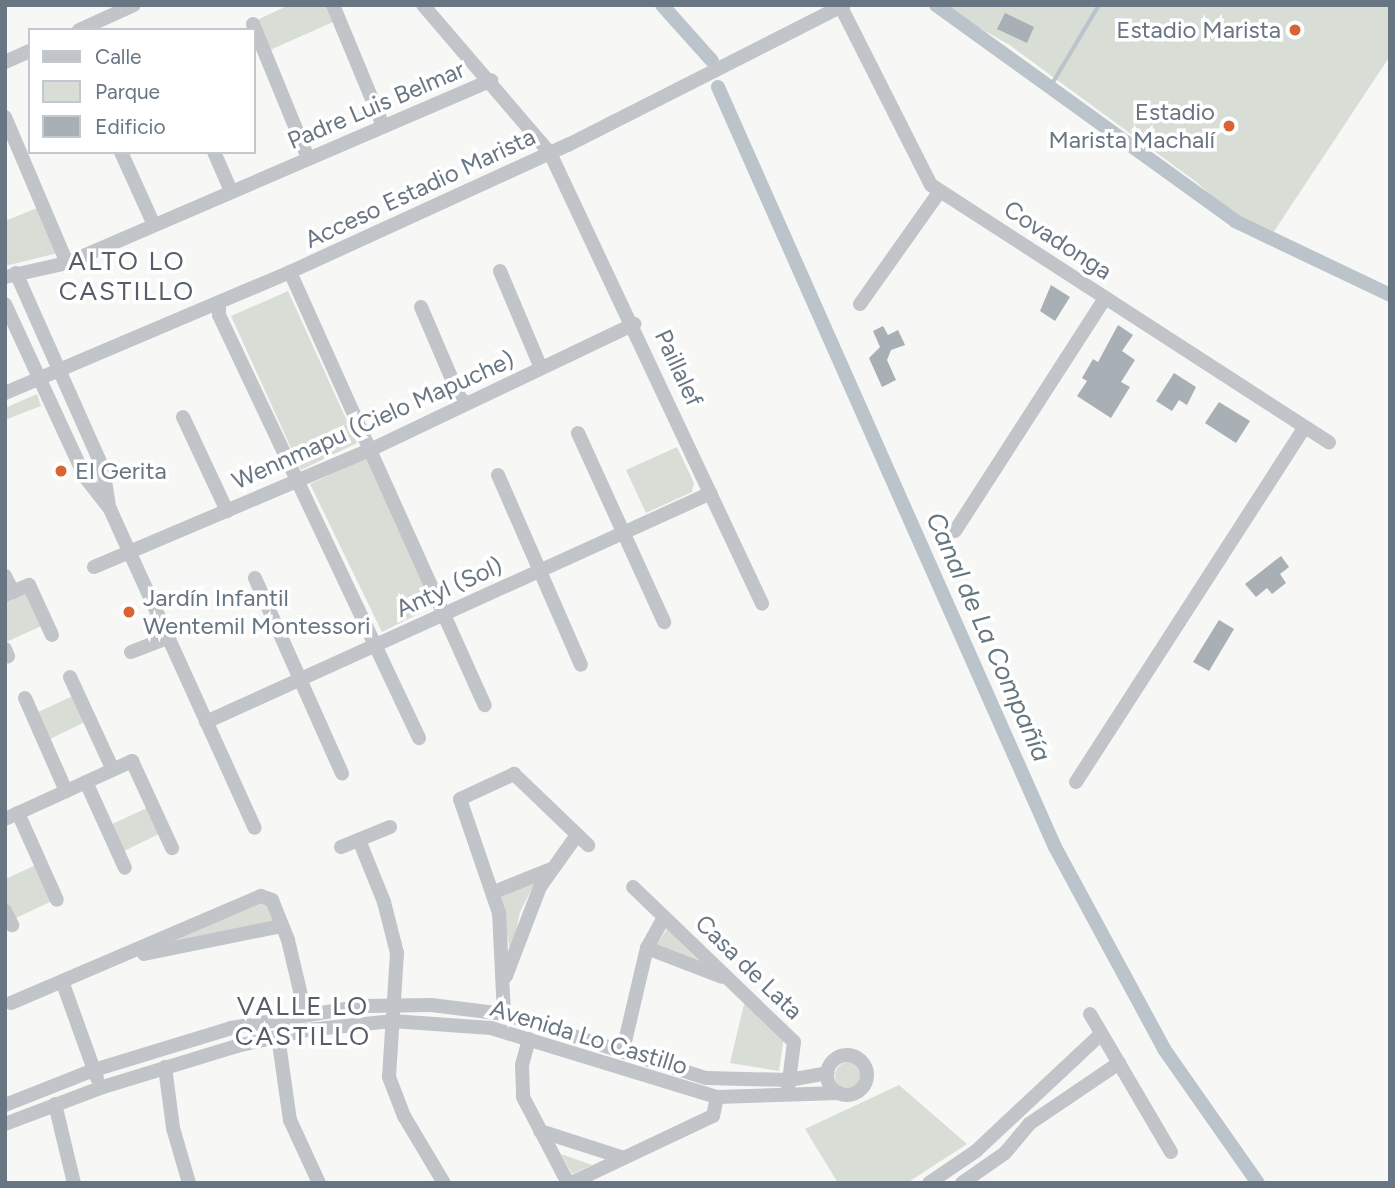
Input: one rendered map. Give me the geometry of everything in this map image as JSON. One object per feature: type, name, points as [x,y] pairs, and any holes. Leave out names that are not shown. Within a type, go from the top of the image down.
[{"type":"street","points":[[83,28],[134,5]]},
{"type":"street","points":[[333,5],[383,126]]},
{"type":"street","name":"Paillalef","points":[[423,5],[491,80],[550,153],[634,324],[762,604]]},
{"type":"street","name":"Acceso Estadio Marista","points":[[5,393],[290,272],[550,153],[842,6]]},
{"type":"street","name":"Covadonga","points":[[842,6],[922,174],[940,191],[1329,442]]},
{"type":"street","points":[[253,24],[255,28]]},
{"type":"street","points":[[256,31],[308,158]]},
{"type":"street","points":[[5,62],[28,52]]},
{"type":"street","name":"Padre Luis Belmar","points":[[11,275],[67,263],[491,80]]},
{"type":"street","points":[[5,117],[67,263]]},
{"type":"street","points":[[122,154],[154,225]]},
{"type":"street","points":[[215,154],[231,191]]},
{"type":"street","points":[[860,303],[940,191]]},
{"type":"street","points":[[500,271],[541,368]]},
{"type":"street","points":[[290,272],[485,705]]},
{"type":"street","points":[[11,275],[60,369],[103,468],[110,509],[256,828]]},
{"type":"street","points":[[955,531],[1105,298]]},
{"type":"street","points":[[219,303],[219,315],[300,480],[419,738]]},
{"type":"street","points":[[5,304],[85,477],[110,509]]},
{"type":"street","points":[[421,307],[460,398],[466,403]]},
{"type":"street","name":"Wennmapu (Cielo Mapuche)","points":[[94,567],[370,450],[634,324]]},
{"type":"street","points":[[183,416],[227,510]]},
{"type":"street","points":[[1076,782],[1305,427]]},
{"type":"street","points":[[578,433],[664,622]]},
{"type":"street","points":[[498,475],[581,665]]},
{"type":"street","name":"Antyl (Sol)","points":[[206,722],[302,681],[711,493]]},
{"type":"street","points":[[5,576],[9,594],[29,585],[52,635]]},
{"type":"street","points":[[255,578],[342,773]]},
{"type":"street","points":[[131,652],[167,638]]},
{"type":"street","points":[[70,677],[113,770]]},
{"type":"street","points":[[25,698],[66,791]]},
{"type":"street","points":[[57,900],[12,816],[132,761],[172,848]]},
{"type":"street","points":[[504,1014],[505,977],[494,892],[461,799],[514,774],[582,840],[552,869],[537,894],[505,977]]},
{"type":"street","points":[[86,782],[125,868]]},
{"type":"street","points":[[341,848],[390,827]]},
{"type":"street","points":[[359,840],[384,902],[397,953],[394,1013],[388,1042],[391,1086],[404,1116],[444,1183]]},
{"type":"street","points":[[494,892],[552,869]]},
{"type":"street","name":"Casa de Lata","points":[[633,887],[794,1042],[788,1097]]},
{"type":"street","points":[[11,1003],[261,896],[272,900],[282,926],[305,1012]]},
{"type":"street","points":[[5,911],[12,925]]},
{"type":"street","points":[[623,1049],[647,948],[664,917]]},
{"type":"street","points":[[102,964],[282,926]]},
{"type":"street","points":[[647,948],[730,980]]},
{"type":"street","points":[[62,981],[100,1087]]},
{"type":"street","name":"Avenida Lo Castillo","points":[[5,1105],[94,1070],[231,1028],[305,1012],[504,1014],[623,1049],[706,1078],[789,1080],[827,1073],[833,1060],[845,1054],[863,1062],[868,1074],[864,1087],[852,1095],[839,1093],[788,1097],[717,1097],[529,1038],[394,1013],[278,1036],[165,1067],[100,1087],[5,1124]]},
{"type":"street","points":[[1090,1014],[1171,1152]]},
{"type":"street","points":[[940,1180],[976,1151],[1101,1034]]},
{"type":"street","points":[[278,1036],[290,1120],[319,1183]]},
{"type":"street","points":[[529,1038],[521,1080],[523,1097],[570,1183],[713,1116],[717,1097]]},
{"type":"street","points":[[962,1183],[1005,1153],[1029,1124],[1119,1063]]},
{"type":"street","points":[[165,1067],[173,1128],[190,1183]]},
{"type":"street","points":[[827,1073],[830,1085],[839,1093]]},
{"type":"street","points":[[55,1104],[74,1183]]},
{"type":"street","points":[[540,1131],[624,1158]]},
{"type":"green space","points":[[289,5],[326,5],[333,22],[270,50],[257,20]]},
{"type":"green space","name":"Estadio Marista Machalí","points":[[939,5],[1390,5],[1390,56],[1271,236],[1237,218],[1195,181],[1008,44]]},
{"type":"green space","points":[[37,208],[58,253],[5,266],[5,221]]},
{"type":"green space","points":[[288,291],[357,443],[301,470],[231,316]]},
{"type":"green space","points":[[37,394],[41,406],[5,420],[5,408]]},
{"type":"green space","points":[[677,447],[694,483],[692,492],[646,513],[626,470]]},
{"type":"green space","points":[[368,457],[436,605],[382,632],[310,484]]},
{"type":"green space","points":[[28,591],[44,625],[6,642],[5,601]]},
{"type":"green space","points":[[75,695],[87,721],[48,740],[36,713]]},
{"type":"green space","points":[[149,807],[161,833],[122,852],[110,825]]},
{"type":"green space","points":[[36,865],[52,901],[14,919],[5,900],[5,879]]},
{"type":"green space","points":[[535,882],[520,912],[511,956],[500,895]]},
{"type":"green space","points":[[265,902],[277,924],[155,946]]},
{"type":"green space","points":[[667,929],[703,965],[656,946]]},
{"type":"green space","points":[[744,1004],[784,1037],[779,1071],[730,1063]]},
{"type":"green space","points":[[849,1062],[859,1066],[863,1076],[859,1086],[849,1090],[839,1086],[835,1076],[839,1066]]},
{"type":"green space","points":[[899,1085],[967,1144],[907,1183],[838,1183],[805,1129]]},
{"type":"green space","points":[[561,1154],[592,1165],[572,1174]]},
{"type":"building","points":[[1005,13],[1034,27],[1027,43],[997,29]]},
{"type":"building","points":[[1051,285],[1070,297],[1055,321],[1040,311]]},
{"type":"building","points":[[1118,325],[1133,335],[1122,351],[1135,360],[1121,382],[1130,387],[1111,418],[1077,396],[1087,381],[1082,378],[1093,359],[1098,362]]},
{"type":"building","points":[[883,326],[888,335],[898,330],[905,345],[891,350],[887,360],[896,380],[882,387],[869,358],[880,347],[873,331]]},
{"type":"building","points":[[1174,373],[1196,387],[1187,405],[1179,400],[1172,411],[1156,401]]},
{"type":"building","points":[[1219,402],[1250,421],[1236,443],[1205,423]]},
{"type":"building","points":[[1281,556],[1289,567],[1280,574],[1286,583],[1272,594],[1267,588],[1256,597],[1245,584]]},
{"type":"building","points":[[1219,620],[1234,629],[1209,671],[1193,662]]},
{"type":"waterway","name":"Canal de La Compañía","points":[[662,5],[712,61]]},
{"type":"waterway","points":[[936,5],[1235,221],[1390,295]]},
{"type":"waterway","points":[[1049,89],[1099,5]]},
{"type":"waterway","name":"Canal de La Compañía","points":[[718,87],[1055,847],[1164,1049],[1258,1183]]},
{"type":"place","name":"Estadio Marista","points":[[1295,30]]},
{"type":"place","name":"Estadio Marista Machalí","points":[[1229,126]]},
{"type":"place","name":"El Gerita","points":[[61,471]]},
{"type":"place","name":"Jardín Infantil Wentemil Montessori","points":[[129,612]]},
{"type":"district","name":"ALTO LO CASTILLO","points":[[127,277]]},
{"type":"district","name":"VALLE LO CASTILLO","points":[[303,1022]]}]
